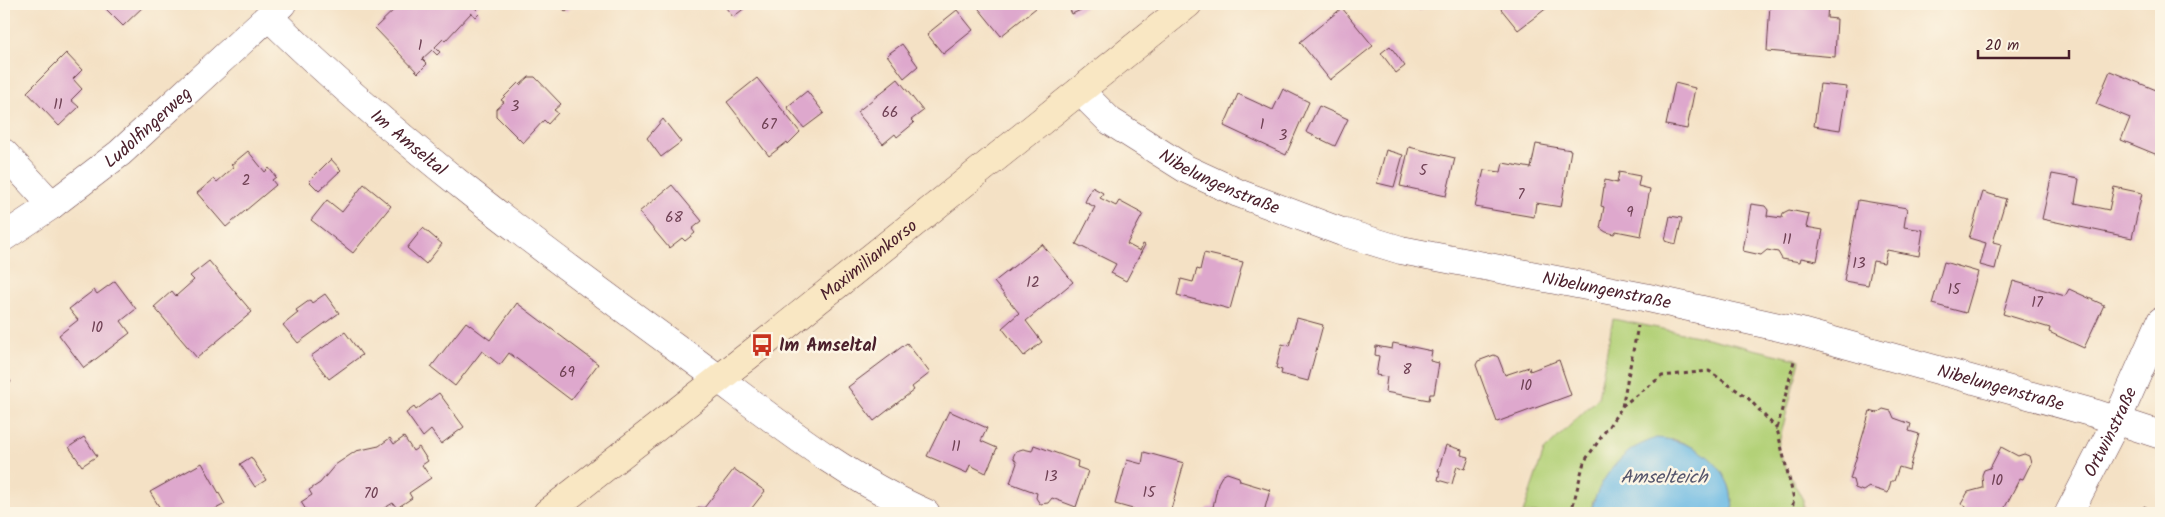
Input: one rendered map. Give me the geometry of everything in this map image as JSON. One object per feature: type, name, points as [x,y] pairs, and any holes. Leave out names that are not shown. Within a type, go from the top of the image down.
[{"type":"street","name":"Maximiliankorso","points":[[547,513],[719,379],[1188,4]]},
{"type":"street","name":"Ludolfingerweg","points":[[4,237],[52,205],[126,148],[275,10]]},
{"type":"street","name":"Im Amseltal","points":[[275,10],[336,80],[546,252],[719,379],[809,448],[893,499],[926,513]]},
{"type":"street","name":"Nibelungenstraße","points":[[1080,91],[1110,121],[1186,169],[1254,199],[1342,232],[1401,250],[1644,297],[1801,332],[2117,420],[2161,435]]},
{"type":"street","points":[[4,153],[52,205]]},
{"type":"street","name":"Ortwinstraße","points":[[2069,513],[2117,420],[2161,321]]},
{"type":"path","points":[[1622,407],[1640,317]]},
{"type":"path","points":[[1791,513],[1794,499],[1777,429],[1796,353]]},
{"type":"path","points":[[1571,513],[1584,462],[1622,407],[1662,376],[1709,371],[1748,398],[1777,429]]},
{"type":"green space","points":[[1613,319],[1707,338],[1800,360],[1777,450],[1803,500],[1803,513],[1734,513],[1729,486],[1719,470],[1698,451],[1673,439],[1593,500],[1591,513],[1523,513],[1544,451],[1598,398]]},
{"type":"water","name":"Amselteich","points":[[1656,438],[1668,439],[1690,446],[1709,458],[1724,475],[1729,486],[1734,513],[1591,513],[1596,494],[1612,468],[1634,448]]},
{"type":"building","points":[[101,4],[146,4],[123,26]]},
{"type":"building","points":[[400,4],[480,4],[475,8],[480,13],[476,17],[471,13],[445,41],[443,39],[435,47],[440,52],[437,55],[432,50],[422,59],[427,64],[418,73],[375,28]]},
{"type":"building","points":[[558,4],[575,4],[566,12]]},
{"type":"building","points":[[723,4],[750,4],[733,17]]},
{"type":"building","points":[[975,4],[1041,4],[1001,36]]},
{"type":"building","points":[[1067,4],[1083,4],[1085,8],[1072,14]]},
{"type":"building","points":[[1414,4],[1429,4],[1420,11]]},
{"type":"building","points":[[1497,4],[1552,4],[1518,30]]},
{"type":"building","points":[[1770,4],[1828,4],[1827,18],[1837,19],[1835,57],[1767,51]]},
{"type":"building","points":[[1342,8],[1373,46],[1330,80],[1300,42]]},
{"type":"building","points":[[957,10],[973,30],[943,54],[927,34]]},
{"type":"building","points":[[902,44],[918,66],[904,78],[887,55]]},
{"type":"building","points":[[1390,46],[1405,66],[1396,73],[1381,53]]},
{"type":"building","points":[[66,53],[82,70],[73,79],[82,89],[71,100],[79,107],[59,126],[27,92]]},
{"type":"building","points":[[2110,71],[2161,92],[2160,156],[2121,140],[2130,118],[2096,104]]},
{"type":"building","points":[[529,77],[535,77],[561,104],[554,110],[558,113],[548,124],[544,120],[523,143],[496,116],[496,109],[504,102],[501,100],[518,83],[520,85]]},
{"type":"building","points":[[757,78],[800,132],[788,144],[787,142],[769,156],[727,102]]},
{"type":"building","points":[[898,79],[923,111],[911,120],[914,123],[897,137],[895,134],[883,144],[857,112]]},
{"type":"building","points":[[1675,83],[1695,88],[1687,129],[1666,125]]},
{"type":"building","points":[[1820,84],[1847,87],[1840,130],[1814,126]]},
{"type":"building","points":[[1283,89],[1309,102],[1286,155],[1224,126],[1238,94],[1273,110]]},
{"type":"building","points":[[807,91],[824,113],[804,128],[787,107]]},
{"type":"building","points":[[1319,106],[1348,119],[1335,146],[1306,132]]},
{"type":"building","points":[[663,119],[681,142],[661,157],[647,138]]},
{"type":"building","points":[[1536,144],[1571,150],[1561,207],[1536,203],[1534,217],[1475,207],[1484,170],[1501,172],[1503,163],[1531,168]]},
{"type":"building","points":[[1409,147],[1455,158],[1446,196],[1400,186]]},
{"type":"building","points":[[1386,150],[1403,155],[1394,187],[1377,183]]},
{"type":"building","points":[[248,151],[265,172],[269,168],[276,177],[272,180],[276,185],[226,227],[197,193],[214,179],[217,182],[234,167],[231,165]]},
{"type":"building","points":[[331,159],[341,170],[319,191],[309,181]]},
{"type":"building","points":[[1619,172],[1640,176],[1638,186],[1650,189],[1641,236],[1616,231],[1614,234],[1600,228],[1604,207],[1601,206],[1605,180],[1617,183]]},
{"type":"building","points":[[2052,174],[2079,179],[2075,203],[2109,210],[2114,187],[2142,193],[2132,238],[2042,219]]},
{"type":"building","points":[[364,184],[391,206],[353,253],[311,220],[327,200],[342,212]]},
{"type":"building","points":[[672,185],[702,221],[692,229],[695,233],[685,241],[682,238],[669,248],[639,212]]},
{"type":"building","points":[[1092,187],[1103,193],[1100,198],[1116,206],[1119,201],[1143,214],[1127,244],[1140,251],[1143,244],[1145,245],[1126,281],[1111,273],[1116,264],[1076,244],[1095,207],[1085,202]]},
{"type":"building","points":[[1983,192],[2006,199],[1993,242],[2001,244],[1995,269],[1980,265],[1986,243],[1969,238]]},
{"type":"building","points":[[1858,200],[1907,208],[1904,227],[1923,230],[1919,256],[1887,250],[1884,263],[1873,261],[1868,285],[1844,281]]},
{"type":"building","points":[[1751,204],[1765,206],[1768,210],[1767,216],[1782,218],[1783,213],[1789,210],[1809,214],[1806,227],[1823,230],[1817,261],[1801,258],[1800,262],[1782,259],[1778,252],[1767,250],[1761,255],[1743,251]]},
{"type":"building","points":[[1670,216],[1682,218],[1676,244],[1665,241]]},
{"type":"building","points":[[423,228],[442,244],[426,264],[407,248]]},
{"type":"building","points":[[1042,244],[1073,282],[1026,321],[1042,342],[1024,356],[1002,328],[1019,313],[994,282]]},
{"type":"building","points":[[1204,253],[1243,262],[1230,309],[1177,295],[1181,279],[1193,282],[1197,269],[1200,270]]},
{"type":"building","points":[[209,261],[252,312],[197,358],[154,307],[172,291],[176,296],[194,280],[190,276]]},
{"type":"building","points":[[1944,262],[1978,272],[1966,313],[1932,304]]},
{"type":"building","points":[[115,281],[136,309],[121,321],[130,333],[84,368],[59,335],[78,320],[69,309],[94,290],[97,294]]},
{"type":"building","points":[[2013,281],[2065,296],[2069,289],[2104,305],[2084,348],[2049,332],[2050,328],[2003,314]]},
{"type":"building","points":[[325,294],[339,313],[298,343],[283,325],[298,313],[296,310],[310,300],[312,303]]},
{"type":"building","points":[[517,303],[598,364],[571,400],[509,353],[500,365],[482,351],[455,386],[431,367],[466,322],[490,340]]},
{"type":"building","points":[[1297,318],[1323,325],[1308,381],[1281,374],[1282,370],[1276,368],[1282,344],[1289,346]]},
{"type":"building","points":[[345,332],[362,355],[329,379],[311,356]]},
{"type":"building","points":[[907,343],[930,373],[912,387],[914,390],[874,421],[848,387]]},
{"type":"building","points":[[1393,343],[1432,351],[1430,361],[1439,363],[1434,394],[1430,394],[1429,400],[1385,392],[1387,377],[1376,375],[1379,356],[1375,355],[1376,346],[1392,349]]},
{"type":"building","points":[[1494,355],[1498,357],[1505,375],[1529,367],[1530,371],[1559,360],[1571,395],[1497,422],[1476,365],[1478,361]]},
{"type":"building","points":[[4,372],[11,382],[4,387]]},
{"type":"building","points":[[439,393],[464,427],[441,444],[431,430],[423,437],[406,413],[414,407],[416,410]]},
{"type":"building","points":[[1883,409],[1891,411],[1894,418],[1911,424],[1909,431],[1919,434],[1909,470],[1899,467],[1894,481],[1891,481],[1888,493],[1869,487],[1863,491],[1855,488],[1853,480],[1850,479],[1870,411],[1877,413]]},
{"type":"building","points":[[949,411],[987,428],[981,441],[997,448],[986,473],[970,465],[967,473],[927,456]]},
{"type":"building","points":[[84,437],[97,456],[82,466],[69,447]]},
{"type":"building","points":[[404,437],[413,451],[419,447],[428,461],[422,465],[431,478],[409,493],[412,498],[397,508],[393,503],[376,513],[308,513],[301,502],[312,495],[309,490],[320,483],[335,465],[356,451],[379,446],[390,438],[394,444]]},
{"type":"building","points":[[1034,445],[1078,461],[1077,467],[1088,471],[1076,507],[1052,498],[1048,503],[1040,504],[1036,498],[1037,493],[1010,483],[1017,463],[1013,457],[1016,451],[1023,449],[1032,451]]},
{"type":"building","points":[[1446,445],[1462,450],[1461,455],[1469,457],[1465,469],[1457,466],[1452,484],[1438,480],[1440,471],[1438,471]]},
{"type":"building","points":[[2001,447],[2018,456],[2024,454],[2029,456],[2031,463],[2023,479],[2020,478],[2002,513],[1962,513],[1966,506],[1961,504],[1968,492],[1983,488],[1982,475],[1984,470],[1990,468]]},
{"type":"building","points":[[1144,452],[1184,463],[1170,513],[1147,513],[1115,504],[1127,460],[1142,464]]},
{"type":"building","points":[[251,457],[266,480],[255,487],[240,464]]},
{"type":"building","points":[[202,463],[225,504],[208,513],[163,513],[150,492]]},
{"type":"building","points":[[734,469],[765,491],[748,513],[693,513],[698,507],[704,508]]},
{"type":"building","points":[[1227,473],[1239,477],[1240,481],[1270,490],[1265,508],[1268,513],[1204,513],[1207,508],[1213,507],[1218,483],[1222,476]]},
{"type":"building","points":[[2144,506],[2159,513],[2141,513]]},
{"type":"place","name":"Im Amseltal","points":[[762,345]]}]
